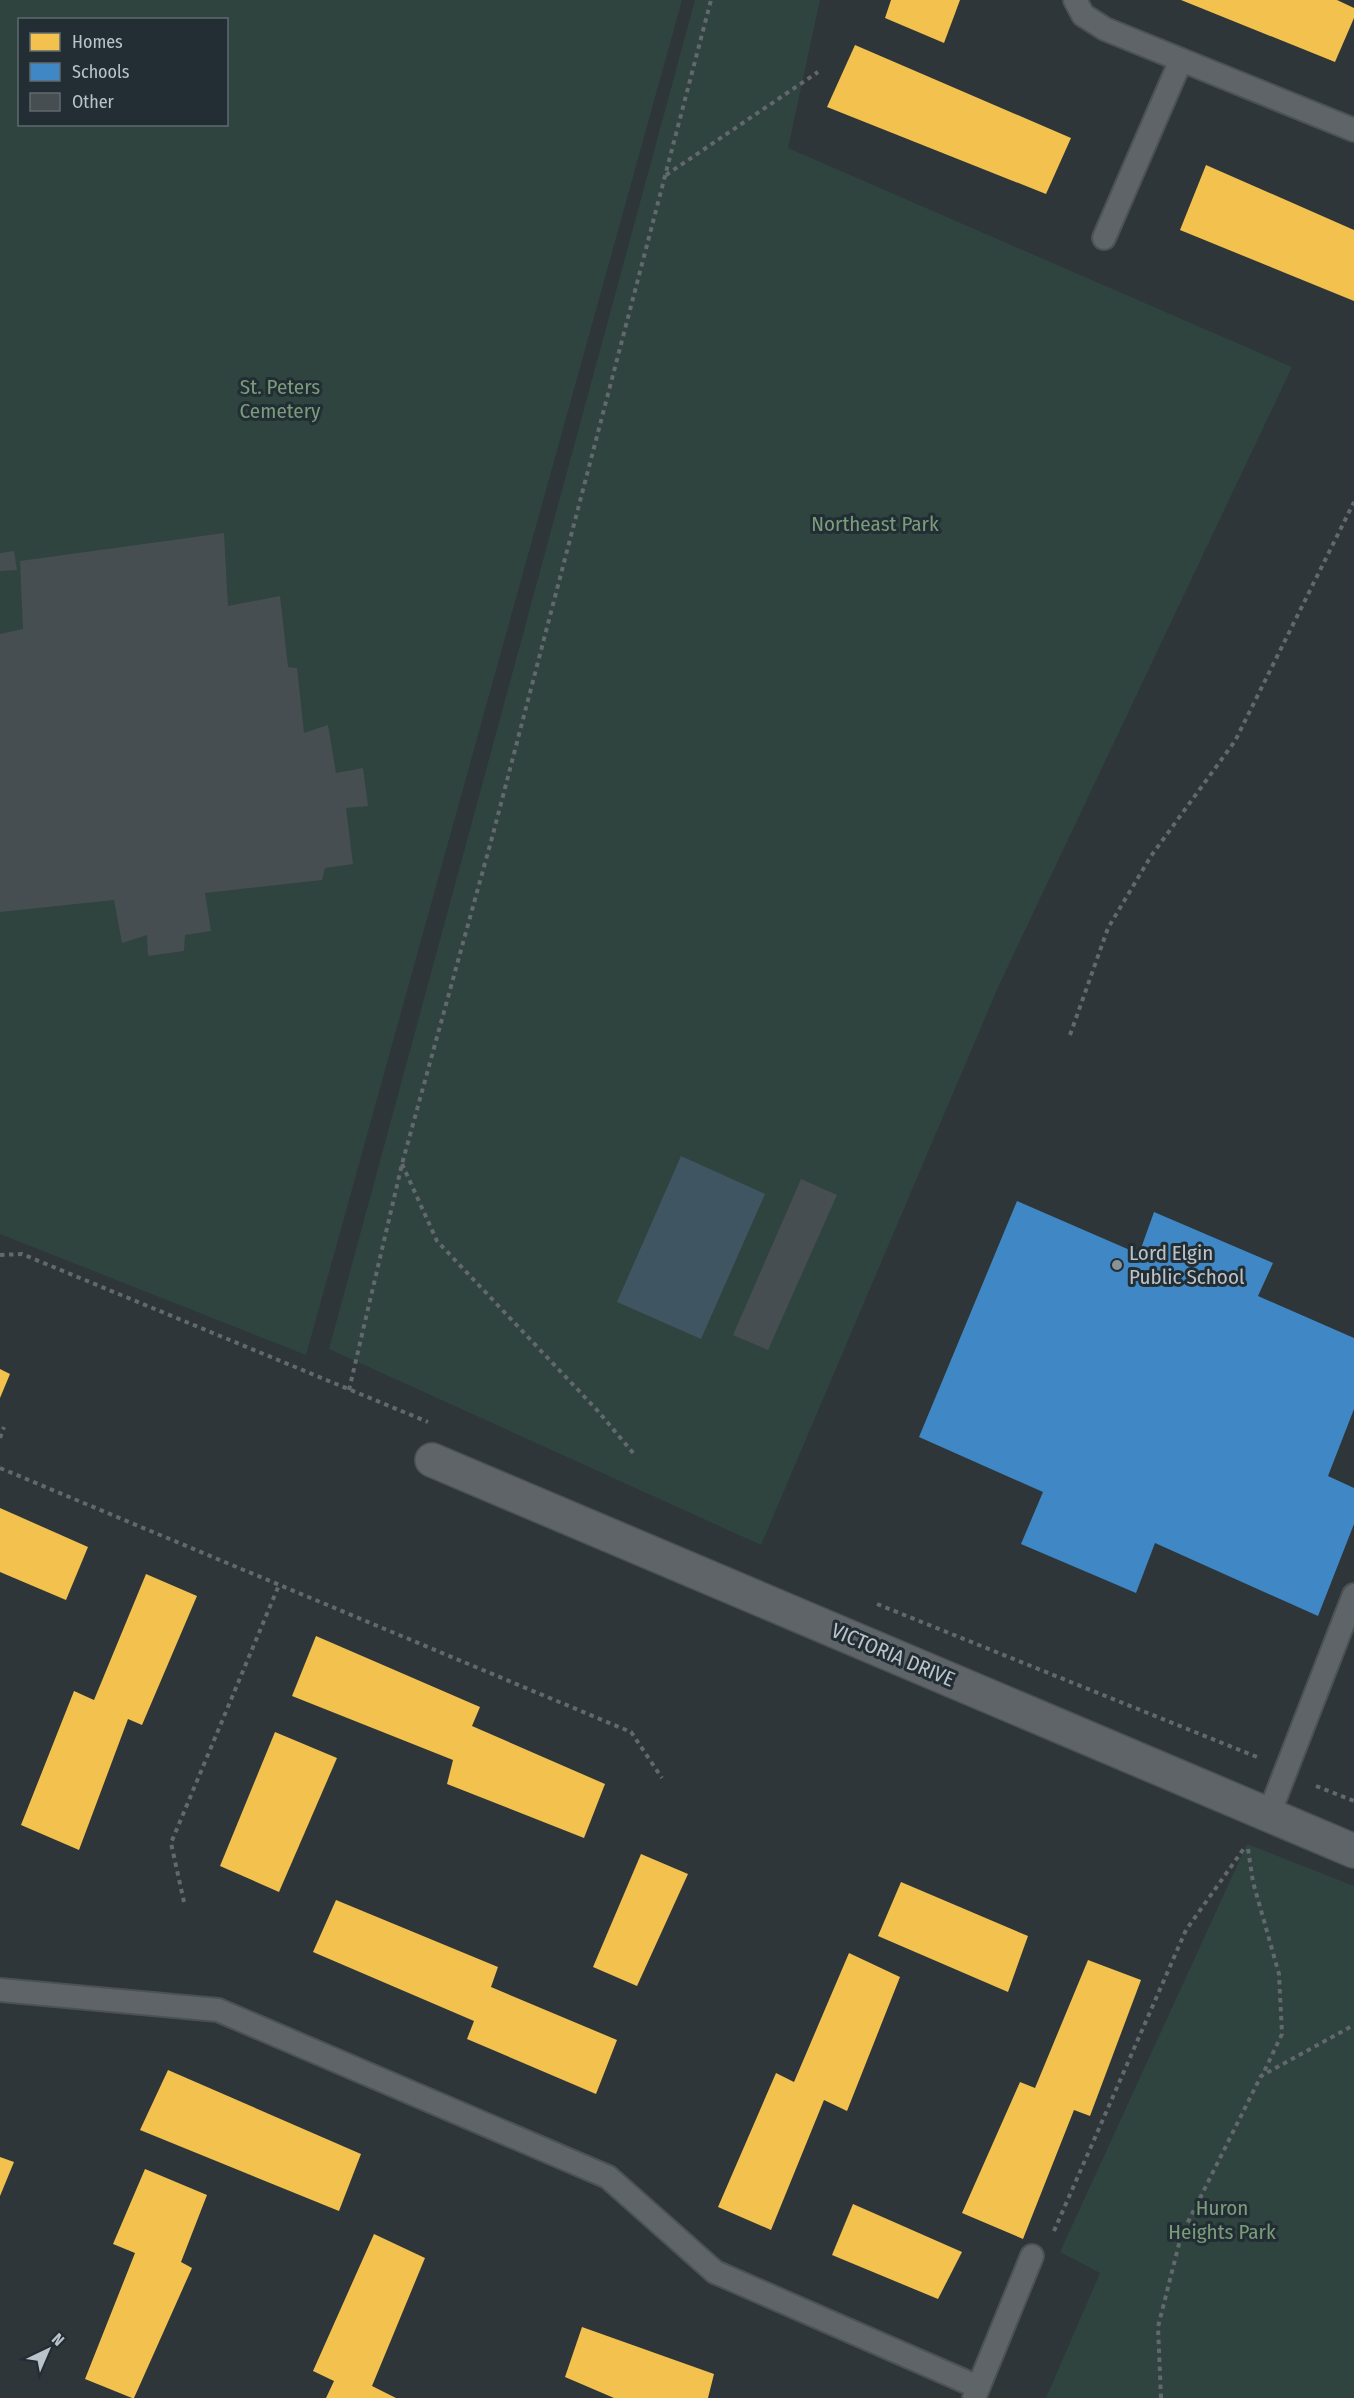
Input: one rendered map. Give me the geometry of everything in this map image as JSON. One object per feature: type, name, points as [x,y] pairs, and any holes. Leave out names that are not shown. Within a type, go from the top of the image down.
[{"type":"street","name":"VICTORIA DRIVE","points":[[432,1461],[1354,1851]]},
{"type":"lane","points":[[1075,0],[1083,15],[1105,29],[1354,130]]},
{"type":"lane","points":[[1104,238],[1181,60]]},
{"type":"lane","points":[[1269,1814],[1354,1595]]},
{"type":"lane","points":[[0,1990],[218,2010],[608,2177],[715,2272],[976,2393],[1032,2256]]},
{"type":"path","points":[[349,1390],[402,1164],[499,810],[711,0]]},
{"type":"path","points":[[665,175],[818,72]]},
{"type":"path","points":[[1070,1035],[1108,928],[1151,856],[1235,741],[1354,502]]},
{"type":"path","points":[[402,1164],[437,1241],[597,1410],[634,1454]]},
{"type":"path","points":[[0,1438],[4,1427]]},
{"type":"path","points":[[0,1468],[631,1732],[662,1778]]},
{"type":"path","points":[[184,1902],[171,1843],[279,1585]]},
{"type":"path","points":[[1312,1785],[1354,1801]]},
{"type":"path","points":[[1050,2240],[1186,1930],[1248,1844],[1253,1882],[1279,1974],[1282,2034],[1181,2236],[1158,2327],[1161,2398]]},
{"type":"path","points":[[1262,2076],[1354,2025]]},
{"type":"green space","name":"St. Peters Cemetery","points":[[0,0],[682,0],[306,1355],[0,1234]]},
{"type":"green space","name":"Northeast Park","points":[[695,0],[820,0],[788,148],[1292,367],[999,985],[761,1545],[329,1349]]},
{"type":"green space","name":"Huron Heights Park","points":[[1247,1844],[1354,1886],[1354,2398],[1046,2398],[1100,2273],[1060,2252]]},
{"type":"water","points":[[681,1156],[765,1194],[701,1339],[617,1302]]},
{"type":"building: Homes","points":[[891,0],[960,0],[944,43],[885,18]]},
{"type":"building: Homes","points":[[1181,0],[1337,0],[1354,8],[1354,18],[1335,62]]},
{"type":"building: Homes","points":[[855,45],[1071,138],[1046,194],[827,107]]},
{"type":"building: Homes","points":[[1206,165],[1354,230],[1354,301],[1180,230]]},
{"type":"building: Homes","points":[[0,1369],[10,1374],[0,1398]]},
{"type":"building: Homes","points":[[0,1508],[88,1547],[66,1600],[0,1572]]},
{"type":"building: Homes","points":[[146,1574],[197,1596],[142,1725],[128,1719],[79,1850],[21,1825],[74,1691],[94,1700]]},
{"type":"building: Homes","points":[[316,1636],[480,1707],[472,1726],[605,1784],[584,1838],[447,1784],[453,1760],[292,1696]]},
{"type":"building: Homes","points":[[275,1732],[337,1758],[279,1892],[220,1866]]},
{"type":"building: Homes","points":[[641,1854],[688,1874],[637,1986],[593,1967]]},
{"type":"building: Homes","points":[[901,1882],[1028,1936],[1008,1992],[878,1936]]},
{"type":"building: Homes","points":[[336,1900],[498,1967],[491,1987],[617,2040],[596,2094],[467,2039],[474,2021],[313,1952]]},
{"type":"building: Homes","points":[[849,1953],[900,1977],[847,2111],[824,2100],[771,2230],[718,2207],[776,2073],[794,2082]]},
{"type":"building: Homes","points":[[1088,1960],[1141,1980],[1090,2116],[1074,2110],[1023,2239],[962,2213],[1020,2082],[1035,2088]]},
{"type":"building: Homes","points":[[168,2070],[361,2154],[339,2211],[140,2130]]},
{"type":"building: Homes","points":[[0,2157],[14,2162],[0,2196]]},
{"type":"building: Homes","points":[[145,2169],[207,2195],[181,2262],[192,2268],[134,2398],[132,2398],[85,2379],[135,2253],[113,2244]]},
{"type":"building: Homes","points":[[853,2204],[962,2252],[938,2299],[832,2255]]},
{"type":"building: Homes","points":[[374,2234],[425,2258],[372,2386],[396,2398],[326,2398],[334,2381],[313,2371]]},
{"type":"building: Homes","points":[[582,2327],[714,2374],[708,2398],[614,2398],[565,2377]]},
{"type":"building: Schools","points":[[1017,1201],[1139,1254],[1154,1212],[1273,1263],[1258,1296],[1354,1338],[1354,1409],[1328,1476],[1354,1488],[1354,1524],[1318,1616],[1155,1543],[1136,1593],[1021,1544],[1043,1492],[919,1437]]},
{"type":"building: Other","points":[[224,533],[228,606],[280,596],[288,667],[297,668],[304,733],[328,725],[336,773],[363,768],[368,806],[346,808],[353,864],[325,868],[322,880],[205,893],[211,931],[185,935],[184,951],[148,956],[147,935],[122,943],[114,900],[0,912],[0,634],[23,629],[20,561]]},
{"type":"building: Other","points":[[14,551],[17,570],[0,571],[0,553]]},
{"type":"building: Other","points":[[801,1179],[837,1195],[768,1350],[733,1335]]},
{"type":"place","name":"Lord Elgin Public School","points":[[1117,1265]]}]
